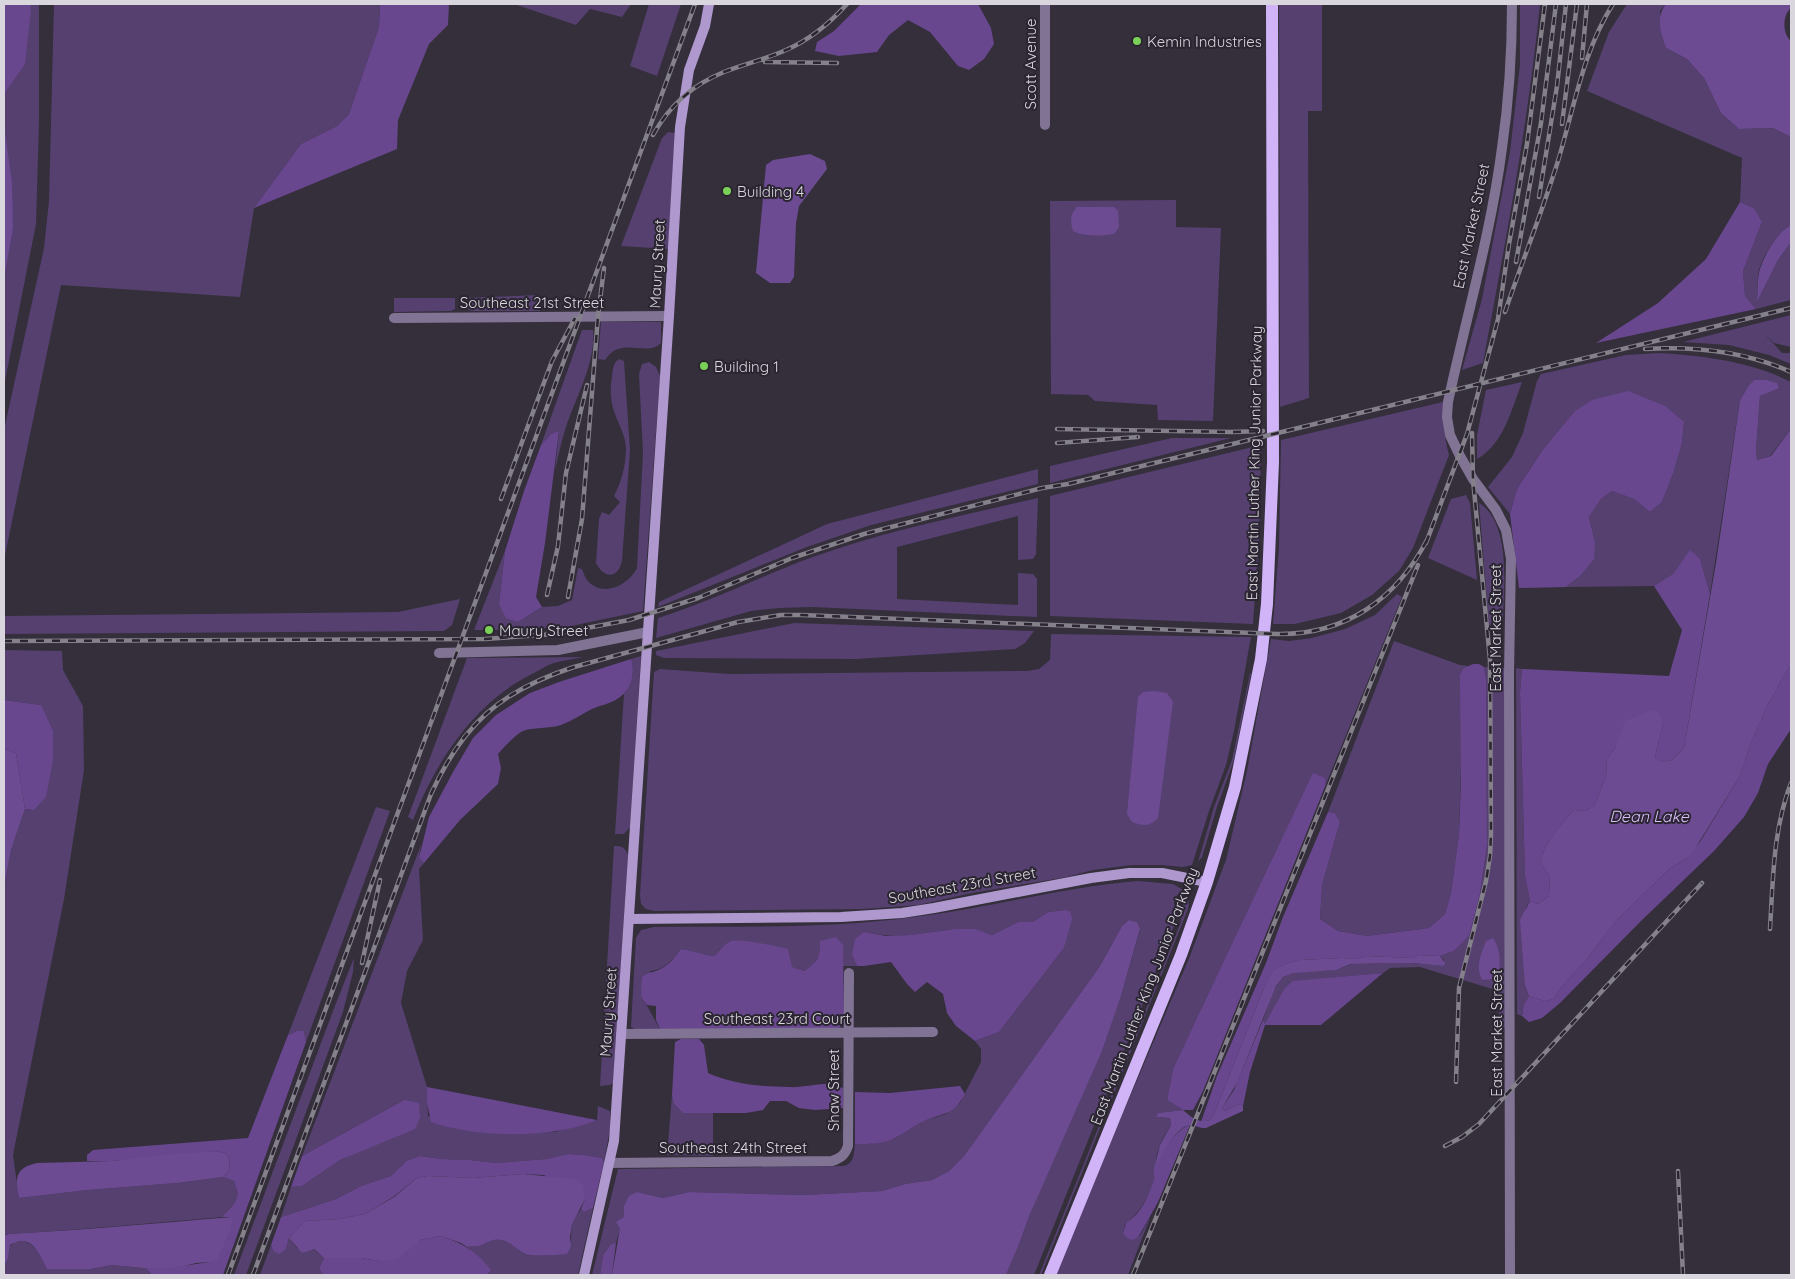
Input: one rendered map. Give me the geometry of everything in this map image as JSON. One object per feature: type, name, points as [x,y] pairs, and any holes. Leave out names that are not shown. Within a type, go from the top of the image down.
[{"type":"main road","name":"Maury Street","points":[[584,1275],[614,1141],[630,919],[680,127],[689,70],[706,26],[709,4]]},
{"type":"main road","name":"East Martin Luther King Junior Parkway","points":[[1050,1275],[1181,954],[1207,882],[1235,787],[1260,659],[1267,604],[1273,462],[1272,4]]},
{"type":"main road","name":"Southeast 23rd Street","points":[[630,919],[841,917],[902,913],[1091,878],[1129,873],[1162,873],[1207,882]]},
{"type":"street","name":"Scott Avenue","points":[[1044,125],[1045,4]]},
{"type":"street","name":"East Market Street","points":[[1510,1275],[1509,673],[1511,559],[1506,530],[1496,510],[1473,479],[1460,456],[1450,434],[1447,417],[1448,402],[1490,214],[1502,150],[1512,60],[1512,4]]},
{"type":"street","name":"Southeast 21st Street","points":[[394,318],[669,316]]},
{"type":"street","points":[[439,653],[558,650],[648,632]]},
{"type":"street","name":"Shaw Street","points":[[848,1146],[849,973]]},
{"type":"street","name":"Southeast 23rd Court","points":[[622,1034],[933,1032]]},
{"type":"street","name":"Southeast 24th Street","points":[[610,1162],[832,1161],[846,1154],[848,1146]]},
{"type":"shaded area","points":[[4,4],[39,4],[39,122],[36,224],[4,386]]},
{"type":"shaded area","points":[[4,4],[30,4],[31,10],[25,64],[4,94]]},
{"type":"shaded area","points":[[54,4],[380,4],[379,27],[349,114],[337,126],[301,144],[254,208],[240,297],[61,285],[4,560],[4,430],[44,248],[49,201]]},
{"type":"shaded area","points":[[380,4],[449,4],[448,25],[429,44],[398,120],[397,149],[254,208],[301,144],[337,126],[349,114],[379,27]]},
{"type":"shaded area","points":[[514,4],[631,4],[622,17],[590,9],[576,25]]},
{"type":"shaded area","points":[[649,4],[681,4],[657,76],[630,66]]},
{"type":"shaded area","points":[[861,4],[978,4],[991,28],[994,44],[984,59],[969,70],[958,66],[930,32],[908,20],[889,35],[877,52],[839,56],[815,51],[817,42],[834,31]]},
{"type":"shaded area","points":[[1279,4],[1322,4],[1322,111],[1308,111],[1309,398],[1280,407]]},
{"type":"shaded area","points":[[1520,4],[1540,4],[1529,94],[1508,229],[1483,363],[1462,370],[1482,299],[1510,152],[1520,65]]},
{"type":"shaded area","points":[[1627,4],[1666,4],[1660,11],[1666,48],[1687,59],[1704,78],[1721,113],[1739,129],[1773,128],[1791,137],[1791,225],[1776,238],[1761,264],[1758,273],[1757,298],[1778,260],[1791,242],[1791,300],[1756,309],[1745,296],[1743,271],[1762,222],[1754,208],[1740,202],[1742,158],[1587,91],[1609,32]]},
{"type":"shaded area","points":[[668,132],[675,133],[668,249],[621,246],[662,138]]},
{"type":"shaded area","points":[[1176,200],[1176,227],[1221,228],[1213,421],[1158,420],[1157,405],[1095,401],[1088,395],[1051,394],[1050,201]]},
{"type":"shaded area","points":[[1740,202],[1754,208],[1762,222],[1743,271],[1745,296],[1756,309],[1596,343],[1658,303],[1706,259]]},
{"type":"shaded area","points":[[539,295],[540,311],[471,311],[465,308],[463,298]]},
{"type":"shaded area","points":[[394,298],[455,298],[455,309],[451,311],[394,312]]},
{"type":"shaded area","points":[[1791,315],[1791,347],[1774,343],[1763,332],[1782,353],[1791,353],[1791,364],[1769,355],[1729,345],[1683,342]]},
{"type":"shaded area","points":[[601,322],[661,322],[661,343],[655,347],[648,348],[618,349],[605,360],[598,359]]},
{"type":"shaded area","points":[[582,330],[593,330],[591,355],[584,381],[565,430],[555,471],[559,432],[551,434],[541,445]]},
{"type":"shaded area","points":[[1659,353],[1710,358],[1743,364],[1791,382],[1791,429],[1770,456],[1757,460],[1760,396],[1779,387],[1776,383],[1767,380],[1754,380],[1740,400],[1710,594],[1700,559],[1654,586],[1566,587],[1580,576],[1595,541],[1589,517],[1601,499],[1612,491],[1634,499],[1650,512],[1662,502],[1682,443],[1684,422],[1574,412],[1544,448],[1517,489],[1510,514],[1488,487],[1512,457],[1523,433],[1537,381],[1541,374],[1626,355]]},
{"type":"shaded area","points":[[619,359],[624,361],[630,450],[622,561],[617,571],[610,575],[603,572],[596,563],[599,519],[602,512],[609,515],[620,502],[614,496],[625,460],[626,447],[613,409],[611,395],[613,369]]},
{"type":"shaded area","points":[[649,362],[656,367],[660,376],[643,611],[571,626],[517,630],[474,630],[505,551],[499,604],[518,622],[542,607],[558,606],[572,600],[578,568],[582,569],[587,580],[593,585],[607,589],[614,588],[628,580],[637,568],[643,453],[639,374],[642,364]]},
{"type":"shaded area","points":[[1522,382],[1506,425],[1494,444],[1477,459],[1477,435],[1486,390]]},
{"type":"shaded area","points":[[1628,391],[1665,406],[1684,422],[1682,443],[1662,502],[1650,512],[1634,499],[1612,491],[1601,499],[1589,517],[1595,542],[1594,559],[1580,576],[1566,587],[1519,588],[1510,514],[1517,489],[1544,448],[1574,412],[1592,400]]},
{"type":"shaded area","points":[[1443,402],[1445,436],[1449,455],[1413,548],[1399,571],[1372,595],[1341,613],[1295,624],[1273,624],[1279,547],[1281,440]]},
{"type":"shaded area","points":[[559,431],[545,543],[536,597],[542,607],[518,622],[506,618],[499,604],[505,551],[541,445],[551,434]]},
{"type":"shaded area","points":[[1172,438],[1231,438],[1050,483],[1050,466]]},
{"type":"shaded area","points":[[1261,445],[1259,537],[1253,624],[1050,616],[1050,496]]},
{"type":"shaded area","points":[[1038,469],[1038,484],[871,525],[807,547],[658,607],[659,602],[827,524]]},
{"type":"shaded area","points":[[1466,495],[1470,503],[1477,580],[1428,558],[1451,499]]},
{"type":"shaded area","points":[[1038,498],[1036,554],[1033,559],[1018,560],[1018,516],[897,547],[897,599],[1018,605],[1018,573],[1033,574],[1037,579],[1037,617],[812,607],[779,608],[751,611],[656,638],[658,618],[697,605],[810,558],[894,532]]},
{"type":"shaded area","points":[[1479,503],[1489,512],[1496,525],[1501,540],[1503,556],[1503,618],[1497,623],[1489,625]]},
{"type":"shaded area","points":[[1690,550],[1700,559],[1710,594],[1684,748],[1672,760],[1662,762],[1655,757],[1663,724],[1620,737],[1607,759],[1606,777],[1594,806],[1585,811],[1574,810],[1558,828],[1545,848],[1540,863],[1550,876],[1549,896],[1538,904],[1530,901],[1525,876],[1520,693],[1522,669],[1669,676],[1682,630],[1654,586],[1674,573]]},
{"type":"shaded area","points":[[1397,594],[1402,597],[1326,784],[1325,778],[1232,947],[1173,1069],[1167,1100],[1183,1110],[1158,1113],[1156,1117],[1170,1118],[1171,1125],[1159,1149],[1152,1188],[1140,1209],[1125,1224],[1123,1233],[1140,1236],[1151,1215],[1128,1275],[1056,1275],[1190,956],[1226,860],[1247,771],[1271,639],[1289,641],[1312,638],[1345,629],[1375,615]]},
{"type":"shaded area","points":[[460,599],[452,625],[444,631],[4,634],[4,616],[398,612]]},
{"type":"shaded area","points":[[794,623],[1034,631],[1025,643],[1015,649],[856,659],[664,658],[656,655],[656,651]]},
{"type":"shaded area","points":[[1051,634],[1251,637],[1226,765],[1192,865],[1183,867],[1132,865],[1093,870],[1067,877],[972,893],[918,905],[863,909],[654,911],[646,909],[641,904],[640,895],[654,672],[660,669],[729,674],[1027,671],[1039,669],[1050,660]]},
{"type":"shaded area","points":[[1394,641],[1460,665],[1469,666],[1464,668],[1459,834],[1451,893],[1445,914],[1429,928],[1367,936],[1338,931],[1320,919],[1322,885],[1340,822],[1335,813],[1328,812]]},
{"type":"shaded area","points":[[4,650],[62,651],[63,670],[83,706],[84,770],[64,899],[13,1155],[19,1198],[223,1177],[234,1181],[238,1194],[234,1204],[222,1217],[9,1234],[4,1236],[4,887],[11,850],[25,809],[34,810],[41,705],[4,700]]},
{"type":"shaded area","points":[[641,656],[630,827],[624,834],[615,834],[624,694],[632,677],[631,659]]},
{"type":"shaded area","points":[[584,657],[549,665],[513,685],[493,700],[460,735],[433,776],[413,820],[408,817],[467,658]]},
{"type":"shaded area","points":[[631,659],[633,670],[631,681],[622,696],[561,725],[523,731],[510,741],[498,754],[501,768],[498,784],[460,820],[424,863],[419,858],[429,817],[453,772],[473,738],[496,715],[530,693]]},
{"type":"shaded area","points":[[1473,664],[1479,664],[1484,667],[1486,679],[1487,845],[1480,894],[1469,936],[1454,951],[1440,956],[1419,955],[1412,958],[1366,956],[1355,959],[1301,960],[1285,964],[1275,970],[1264,988],[1215,1112],[1210,1120],[1201,1122],[1217,1076],[1328,812],[1335,813],[1340,822],[1322,885],[1320,919],[1338,931],[1367,936],[1429,928],[1445,914],[1451,893],[1459,834],[1461,780],[1460,675],[1464,668]]},
{"type":"shaded area","points":[[1791,665],[1791,729],[1768,764],[1758,793],[1744,817],[1714,851],[1560,1003],[1542,1018],[1529,1022],[1522,1016],[1524,1004],[1529,996],[1545,1001],[1554,999],[1560,989],[1587,959],[1616,921],[1670,868],[1687,858],[1700,842],[1740,776],[1751,743],[1769,702]]},
{"type":"shaded area","points":[[1484,667],[1504,668],[1506,1027],[1499,1029],[1499,991],[1420,967],[1390,968],[1383,973],[1331,978],[1284,989],[1265,1025],[1263,1020],[1272,996],[1278,983],[1285,976],[1296,972],[1334,970],[1352,964],[1374,962],[1444,966],[1444,960],[1440,956],[1454,951],[1469,936],[1480,894],[1487,845],[1486,679]]},
{"type":"shaded area","points":[[1516,668],[1522,669],[1520,693],[1525,876],[1530,901],[1526,907],[1525,985],[1529,996],[1524,1004],[1522,1016],[1517,1014]]},
{"type":"shaded area","points":[[1250,673],[1234,760],[1202,857],[1198,862],[1214,807],[1232,760]]},
{"type":"shaded area","points":[[4,700],[41,705],[53,731],[53,760],[46,797],[34,810],[25,809],[16,753],[4,749]]},
{"type":"shaded area","points":[[1313,773],[1325,778],[1326,784],[1203,1091],[1193,1110],[1183,1110],[1167,1100],[1173,1069]]},
{"type":"shaded area","points":[[376,807],[390,811],[306,1042],[304,1031],[297,1031],[288,1035]]},
{"type":"shaded area","points":[[421,845],[419,858],[424,863],[419,869],[423,940],[407,971],[401,1003],[427,1087],[428,1116],[485,1133],[555,1132],[597,1120],[598,1106],[610,1111],[610,1129],[604,1162],[602,1158],[568,1154],[547,1159],[496,1163],[420,1156],[406,1161],[391,1176],[361,1186],[336,1199],[281,1217],[291,1187],[302,1186],[340,1160],[373,1145],[404,1100],[302,1156]]},
{"type":"shaded area","points":[[614,846],[623,848],[628,855],[613,1083],[600,1086]]},
{"type":"shaded area","points":[[1138,881],[1173,884],[1183,890],[1174,902],[1177,907],[1176,921],[1034,1275],[1006,1275],[1121,996],[1140,930],[1137,922],[1129,920],[1122,926],[1100,966],[964,1156],[949,1171],[932,1180],[905,1184],[882,1191],[805,1195],[689,1192],[663,1198],[637,1192],[624,1206],[624,1217],[616,1243],[611,1244],[603,1255],[600,1275],[592,1275],[618,1169],[843,1166],[851,1161],[854,1155],[855,1144],[870,1144],[896,1138],[923,1121],[946,1114],[960,1103],[981,1062],[981,1049],[975,1041],[999,1032],[1064,948],[1070,911],[1048,912],[1033,922],[1018,922],[992,935],[961,929],[899,936],[864,932],[852,955],[857,966],[843,966],[843,945],[820,956],[814,964],[804,971],[721,948],[714,956],[681,949],[671,961],[660,969],[650,971],[641,997],[661,1031],[636,1030],[631,1027],[636,938],[641,930],[654,927],[784,926],[882,921],[942,913],[1082,888]]},
{"type":"shaded area","points":[[1186,895],[1189,904],[1188,909],[1041,1275],[1039,1275],[1181,922],[1182,908]]},
{"type":"shaded area","points":[[1070,911],[1072,919],[1064,948],[999,1032],[975,1041],[956,1026],[947,1013],[943,994],[927,982],[915,992],[891,962],[857,966],[852,955],[855,939],[864,932],[886,936],[955,929],[975,929],[992,935],[1018,922],[1033,922],[1048,912]]},
{"type":"shaded area","points":[[836,937],[843,945],[844,1014],[843,1024],[838,1029],[661,1031],[656,1020],[656,1006],[647,1005],[641,997],[642,977],[667,965],[681,949],[714,956],[732,941],[760,943],[788,949],[792,967],[804,971],[818,959],[820,941]]},
{"type":"shaded area","points":[[354,958],[353,972],[343,1012],[246,1275],[234,1275],[336,1003]]},
{"type":"shaded area","points":[[1383,973],[1321,1025],[1265,1025],[1250,1072],[1243,1106],[1239,1104],[1225,1111],[1222,1108],[1234,1090],[1263,1020],[1265,1024],[1284,989],[1293,981]]},
{"type":"shaded area","points":[[297,1031],[304,1031],[306,1042],[223,1275],[152,1275],[145,1267],[173,1267],[210,1262],[232,1225],[232,1217],[222,1217],[234,1204],[238,1194],[234,1181],[223,1177],[230,1167],[227,1154],[216,1151],[113,1161],[87,1161],[87,1155],[93,1150],[248,1138],[288,1035]]},
{"type":"shaded area","points":[[681,1039],[699,1039],[704,1045],[708,1073],[717,1077],[737,1082],[779,1087],[832,1084],[843,1088],[843,1108],[815,1110],[799,1108],[786,1101],[770,1101],[763,1110],[746,1113],[683,1113],[674,1104],[672,1095],[675,1042]]},
{"type":"shaded area","points":[[960,1086],[965,1094],[952,1110],[917,1124],[901,1135],[887,1141],[855,1144],[855,1092],[890,1093]]},
{"type":"shaded area","points":[[427,1087],[597,1120],[559,1131],[537,1133],[514,1134],[469,1131],[431,1122],[427,1103]]},
{"type":"shaded area","points":[[672,1095],[674,1104],[683,1113],[713,1112],[713,1156],[667,1155]]},
{"type":"shaded area","points":[[404,1100],[419,1103],[420,1117],[415,1129],[340,1160],[302,1186],[291,1187],[302,1156]]},
{"type":"shaded area","points":[[1190,1125],[1158,1202],[1139,1236],[1133,1240],[1127,1238],[1123,1233],[1126,1223],[1136,1215],[1147,1198],[1154,1179],[1154,1168],[1160,1156],[1174,1136]]},
{"type":"shaded area","points":[[568,1154],[602,1158],[604,1162],[593,1208],[584,1212],[581,1209],[585,1199],[544,1175],[523,1174],[473,1178],[428,1176],[417,1178],[393,1197],[365,1214],[340,1219],[305,1221],[289,1238],[286,1249],[279,1254],[273,1251],[271,1245],[281,1217],[336,1199],[361,1186],[391,1176],[406,1161],[420,1156],[496,1163],[547,1159]]},
{"type":"shaded area","points":[[593,1208],[578,1275],[487,1275],[490,1270],[467,1247],[480,1246],[491,1241],[501,1240],[528,1255],[567,1253],[571,1243],[572,1224],[575,1218],[581,1209],[584,1212]]},
{"type":"shaded area","points":[[441,1236],[469,1249],[491,1270],[487,1275],[323,1275],[319,1268],[324,1258],[361,1258],[380,1261],[420,1240]]},
{"type":"shaded area","points":[[289,1238],[297,1248],[313,1249],[324,1258],[319,1268],[323,1275],[260,1275],[271,1245],[273,1251],[286,1249]]},
{"type":"shaded area","points":[[23,1241],[35,1248],[47,1269],[91,1269],[112,1265],[145,1267],[152,1275],[4,1275],[4,1265],[8,1259],[10,1246],[15,1242]]},
{"type":"shaded area","points":[[616,1243],[612,1275],[600,1275],[603,1255],[611,1244]]},
{"type":"water","points":[[1666,4],[1791,4],[1784,26],[1787,36],[1791,41],[1791,137],[1773,128],[1739,129],[1721,113],[1704,78],[1687,59],[1666,48],[1660,20]]},
{"type":"water","points":[[4,125],[12,183],[13,228],[4,278]]},
{"type":"water","points":[[810,154],[825,161],[827,169],[799,206],[796,223],[794,277],[790,283],[770,283],[756,273],[766,165],[773,160]]},
{"type":"water","points":[[1077,207],[1114,207],[1118,211],[1119,227],[1114,234],[1104,235],[1088,235],[1073,231],[1071,218]]},
{"type":"water","points":[[1791,225],[1791,242],[1778,260],[1757,301],[1758,280],[1762,263],[1776,238]]},
{"type":"water","name":"Dean Lake","points":[[1754,380],[1767,380],[1777,383],[1779,388],[1760,396],[1757,460],[1771,456],[1791,429],[1791,665],[1769,702],[1751,743],[1740,776],[1693,852],[1670,868],[1616,921],[1587,959],[1560,989],[1554,999],[1545,1001],[1529,996],[1525,985],[1520,920],[1530,901],[1538,904],[1549,896],[1550,876],[1540,863],[1549,841],[1574,810],[1585,811],[1594,806],[1606,777],[1607,759],[1615,748],[1625,721],[1652,710],[1659,712],[1663,724],[1655,757],[1662,762],[1672,760],[1684,748],[1716,563],[1740,400]]},
{"type":"water","points":[[1143,692],[1167,693],[1173,702],[1158,818],[1152,823],[1143,825],[1132,822],[1127,814],[1138,697]]},
{"type":"water","points":[[4,749],[16,753],[25,809],[11,850],[4,887]]},
{"type":"water","points":[[1129,920],[1137,922],[1140,929],[1121,996],[1101,1053],[1030,1214],[1006,1275],[612,1275],[620,1228],[616,1222],[624,1217],[624,1206],[629,1196],[637,1192],[663,1198],[689,1192],[805,1195],[882,1191],[905,1184],[932,1180],[949,1171],[964,1156],[1100,966],[1122,926]]},
{"type":"water","points":[[1493,938],[1499,952],[1499,975],[1492,979],[1482,980],[1479,970],[1481,956],[1486,941]]},
{"type":"water","points":[[1419,955],[1440,956],[1445,963],[1444,966],[1413,963],[1351,964],[1336,970],[1293,973],[1283,977],[1276,986],[1237,1083],[1222,1108],[1225,1111],[1239,1104],[1243,1106],[1243,1111],[1206,1128],[1187,1126],[1182,1128],[1168,1144],[1154,1169],[1160,1145],[1171,1125],[1170,1118],[1156,1117],[1158,1113],[1183,1110],[1198,1120],[1210,1120],[1215,1112],[1264,988],[1274,970],[1285,964],[1300,960],[1355,959],[1366,956],[1412,958]]},
{"type":"water","points":[[216,1151],[227,1154],[229,1161],[230,1167],[223,1177],[19,1198],[18,1175],[24,1168],[37,1163],[113,1161]]},
{"type":"water","points":[[523,1174],[576,1179],[583,1185],[585,1199],[572,1224],[571,1246],[567,1254],[528,1255],[501,1240],[493,1240],[479,1246],[467,1247],[441,1236],[420,1240],[397,1259],[380,1261],[361,1258],[324,1258],[314,1249],[302,1253],[289,1238],[305,1221],[340,1219],[365,1214],[394,1197],[417,1178],[428,1176],[473,1178]]},
{"type":"water","points":[[232,1217],[232,1225],[218,1259],[210,1262],[170,1268],[112,1265],[91,1269],[47,1269],[33,1246],[24,1241],[10,1245],[8,1259],[4,1265],[4,1236],[9,1234]]},
{"type":"railway","points":[[228,1275],[695,4]]},
{"type":"railway","points":[[653,135],[659,124],[675,105],[702,83],[724,72],[795,46],[834,18],[847,4]]},
{"type":"railway","points":[[1426,543],[1467,434],[1498,319],[1527,144],[1545,4]]},
{"type":"railway","points":[[1516,262],[1541,123],[1556,4]]},
{"type":"railway","points":[[1539,197],[1557,86],[1566,4]]},
{"type":"railway","points":[[1562,124],[1577,4]]},
{"type":"railway","points":[[1582,58],[1587,4]]},
{"type":"railway","points":[[1505,312],[1552,180],[1587,60],[1594,41],[1613,4]]},
{"type":"railway","points":[[765,62],[837,63]]},
{"type":"railway","points":[[568,597],[582,519],[598,316],[604,268]]},
{"type":"railway","points":[[4,641],[485,639],[555,634],[629,620],[698,598],[792,558],[864,534],[1042,488],[1068,484],[1791,308]]},
{"type":"railway","points":[[501,499],[552,361],[575,318]]},
{"type":"railway","points":[[1645,349],[1701,349],[1756,359],[1791,372]]},
{"type":"railway","points":[[547,595],[558,546],[566,473],[587,385]]},
{"type":"railway","points":[[1057,429],[1263,431]]},
{"type":"railway","points":[[1456,1082],[1459,988],[1486,881],[1491,834],[1490,660],[1473,479],[1472,433]]},
{"type":"railway","points":[[1057,443],[1138,437]]},
{"type":"railway","points":[[253,1275],[431,794],[456,748],[471,729],[505,699],[548,676],[574,667],[738,622],[781,615],[1277,634],[1302,633],[1325,628],[1347,620],[1367,609],[1401,579],[1428,538]]},
{"type":"railway","points":[[1133,1275],[1418,565]]},
{"type":"railway","points":[[1770,929],[1777,836],[1791,783]]},
{"type":"railway","points":[[362,963],[380,880]]},
{"type":"railway","points":[[1445,1146],[1462,1137],[1479,1124],[1702,883]]},
{"type":"railway","points":[[1678,1171],[1683,1275]]},
{"type":"place","name":"Kemin Industries","points":[[1137,41]]},
{"type":"place","name":"Building 4","points":[[727,191]]},
{"type":"place","name":"Building 1","points":[[704,366]]},
{"type":"place","name":"Maury Street","points":[[489,630]]}]
